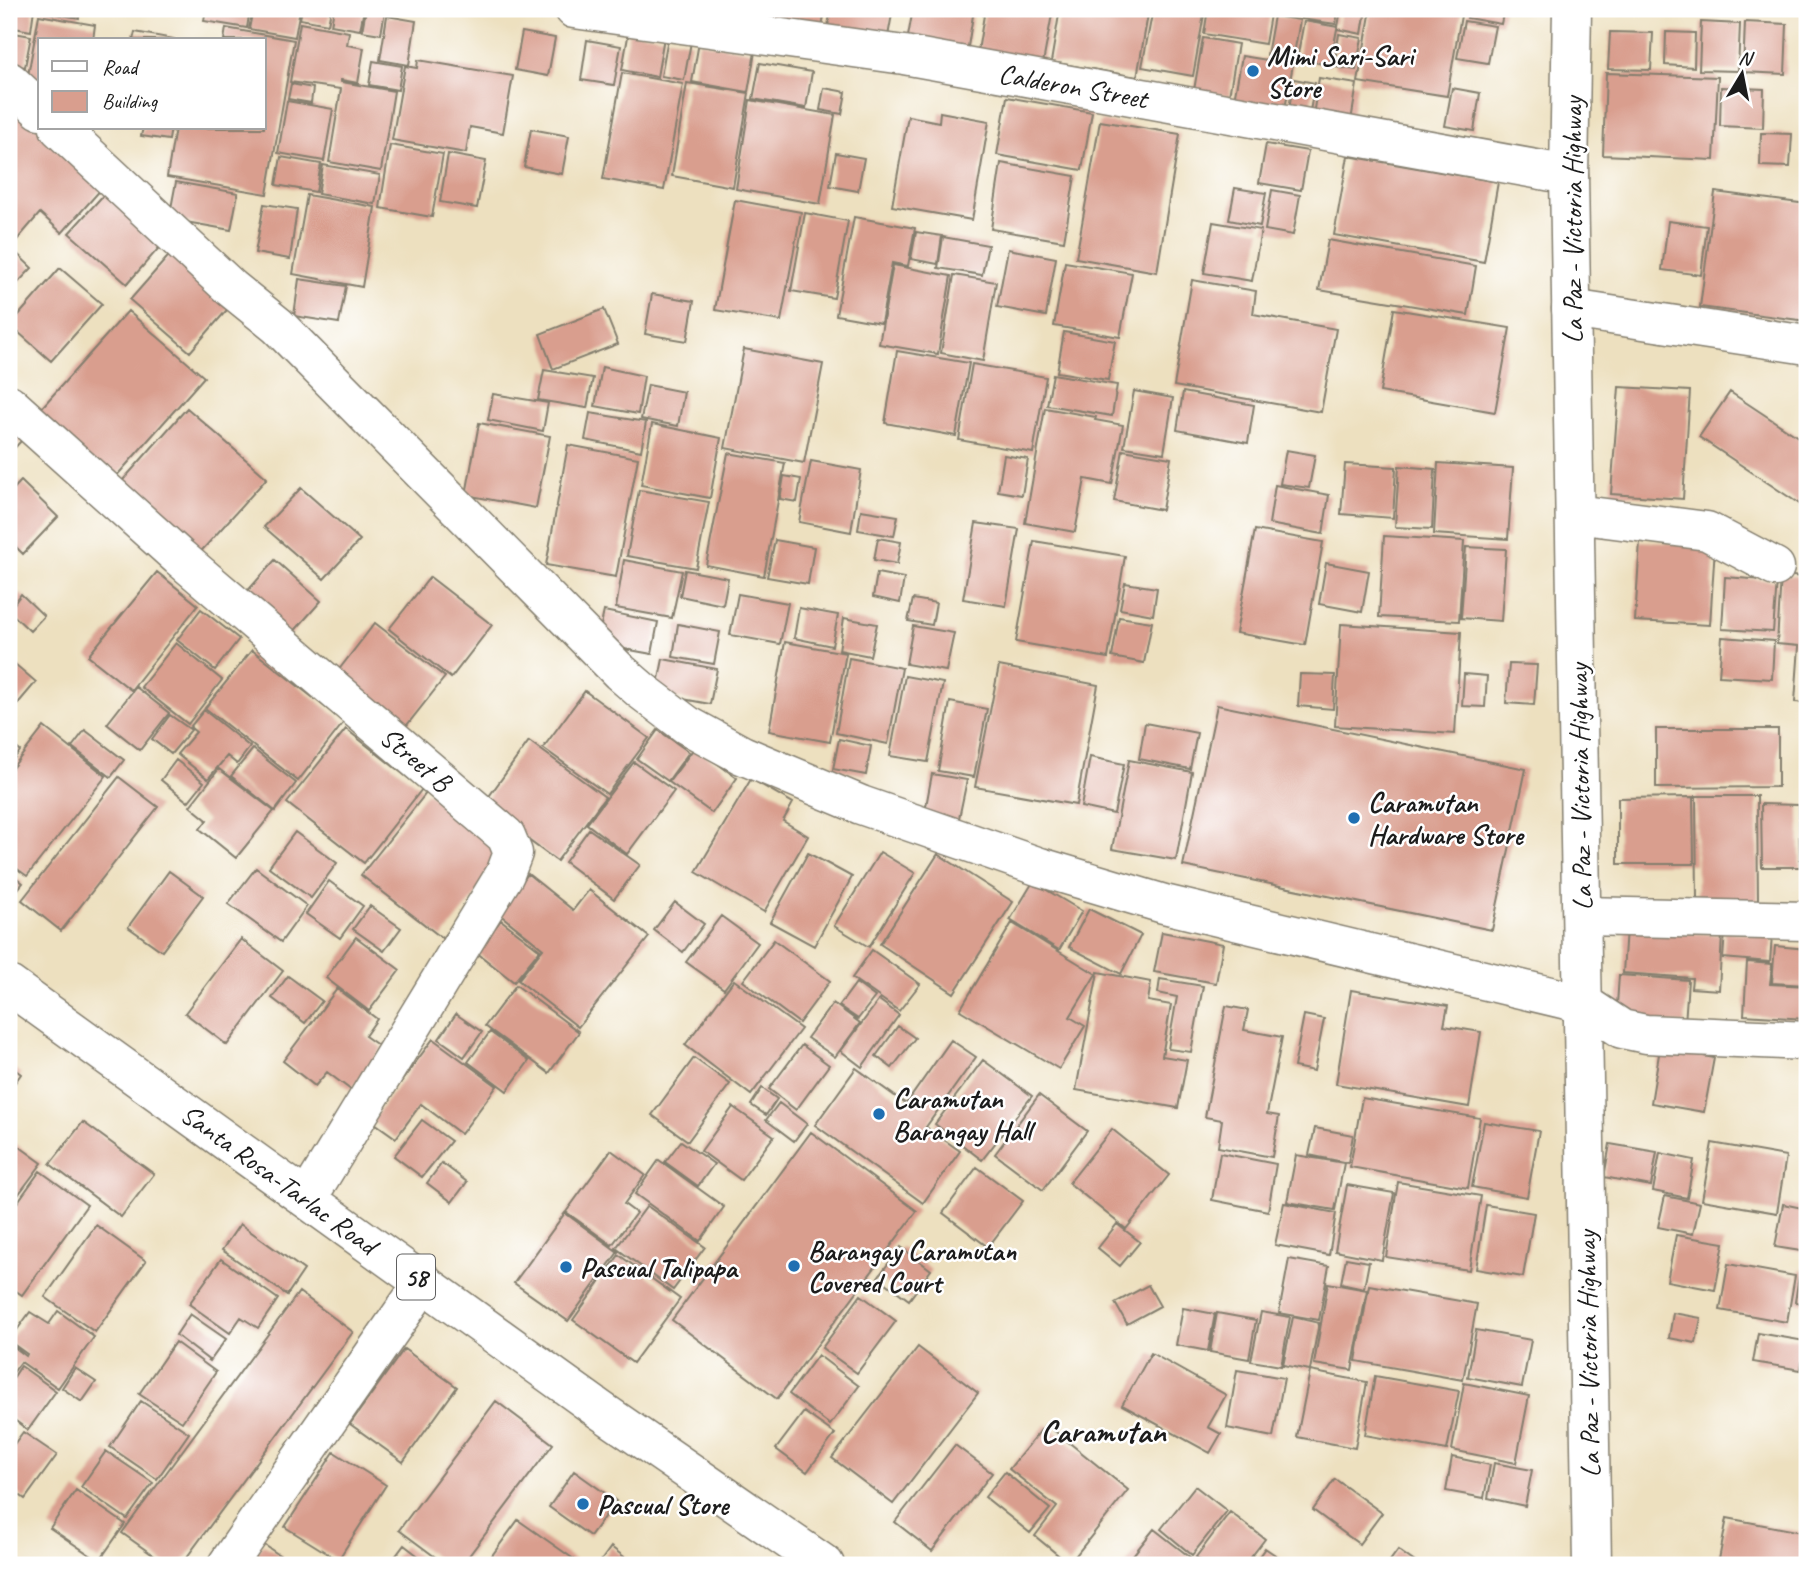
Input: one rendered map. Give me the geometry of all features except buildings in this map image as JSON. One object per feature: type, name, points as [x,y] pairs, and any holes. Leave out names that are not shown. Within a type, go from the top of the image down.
[{"type":"main road","name":"Calderon Street","points":[[574,9],[904,55],[1569,175]]},
{"type":"main road","name":"La Paz - Victoria Highway","points":[[1572,9],[1569,175],[1591,1565]]},
{"type":"main road","points":[[9,81],[38,108]]},
{"type":"main road","points":[[61,130],[231,288],[278,326],[621,672],[687,724],[742,755],[861,805],[1040,867],[1164,904],[1584,1004],[1622,1029],[1646,1034],[1807,1041]]},
{"type":"main road","points":[[1572,309],[1807,345]]},
{"type":"main road","name":"Street B","points":[[9,404],[178,557],[506,836],[513,853],[505,874],[307,1199]]},
{"type":"main road","points":[[1575,514],[1707,531],[1775,567]]},
{"type":"main road","points":[[1582,916],[1807,921]]},
{"type":"main road","name":"Santa Rosa-Tarlac Road","points":[[9,985],[600,1410],[825,1565]]},
{"type":"main road","points":[[227,1565],[424,1282]]},
{"type":"place","name":"Mimi Sari-Sari Store","points":[[1253,71]]},
{"type":"place","name":"Caramutan Hardware Store","points":[[1354,818]]},
{"type":"place","name":"Caramutan Barangay Hall","points":[[879,1114]]},
{"type":"place","name":"Barangay Caramutan Covered Court","points":[[794,1266]]},
{"type":"place","name":"Pascual Talipapa","points":[[566,1267]]},
{"type":"place","name":"Pascual Store","points":[[583,1504]]},
{"type":"district","name":"Caramutan","points":[[1103,1431]]}]
